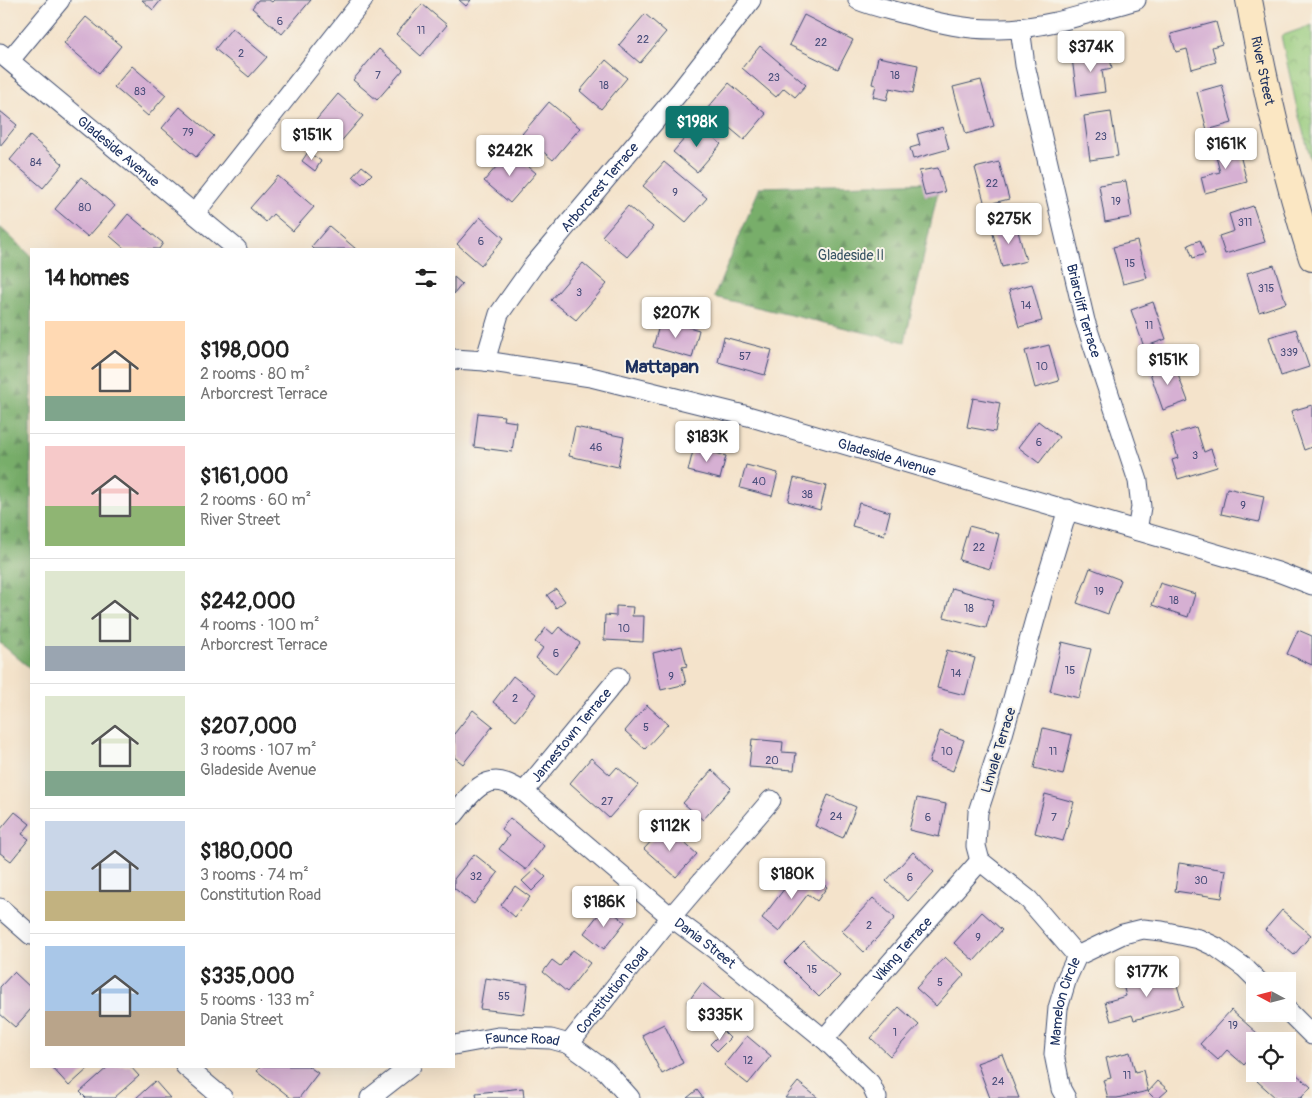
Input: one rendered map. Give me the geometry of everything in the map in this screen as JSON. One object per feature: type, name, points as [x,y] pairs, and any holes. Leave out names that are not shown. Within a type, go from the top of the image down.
[{"type":"main road","name":"River Street","points":[[1249,0],[1278,136],[1296,209],[1312,258]]},
{"type":"street","points":[[5,56],[60,0]]},
{"type":"street","points":[[195,213],[363,0]]},
{"type":"street","name":"Arborcrest Terrace","points":[[485,362],[498,314],[533,266],[682,90],[751,0]]},
{"type":"street","points":[[858,0],[935,22],[957,26],[999,29],[1020,28],[1056,22],[1136,0]]},
{"type":"street","name":"Briarcliff Terrace","points":[[1020,28],[1022,52],[1078,295],[1138,481],[1141,507],[1136,531]]},
{"type":"street","name":"Gladeside Avenue","points":[[5,56],[236,248]]},
{"type":"street","name":"Gladeside Avenue","points":[[455,359],[591,376],[748,416],[1068,509],[1136,531],[1278,572],[1312,585]]},
{"type":"street","name":"Linvale Terrace","points":[[980,861],[976,846],[978,812],[1002,738],[1068,509]]},
{"type":"street","name":"Jamestown Terrace","points":[[524,792],[619,678]]},
{"type":"street","name":"Dania Street","points":[[455,814],[480,786],[492,781],[506,782],[524,792],[671,916],[824,1039],[870,1083],[878,1098]]},
{"type":"street","name":"Constitution Road","points":[[569,1044],[671,916],[770,800]]},
{"type":"street","points":[[980,861],[1030,900],[1077,956]]},
{"type":"street","name":"Viking Terrace","points":[[824,1039],[980,861]]},
{"type":"street","points":[[0,908],[30,934]]},
{"type":"street","name":"Mamelon Circle","points":[[1066,1098],[1061,1089],[1054,1054],[1058,1008],[1067,978],[1077,956],[1124,934],[1143,929],[1199,939],[1216,947],[1249,972]]},
{"type":"street","points":[[1296,1019],[1312,1035]]},
{"type":"street","name":"Faunce Road","points":[[455,1045],[498,1037],[550,1039],[569,1044],[606,1071],[630,1098]]},
{"type":"street","points":[[187,1068],[223,1098]]},
{"type":"street","points":[[370,1098],[408,1068]]},
{"type":"green space","points":[[1312,25],[1312,163],[1298,113],[1281,36]]},
{"type":"green space","name":"Gladeside II","points":[[940,182],[905,342],[714,297],[760,187]]},
{"type":"green space","points":[[0,227],[30,255],[30,668],[0,643]]},
{"type":"building","points":[[142,0],[161,0],[153,10]]},
{"type":"building","points":[[258,0],[269,0],[272,2],[274,0],[311,0],[282,34],[252,8]]},
{"type":"building","points":[[459,0],[471,0],[466,6]]},
{"type":"building","points":[[422,4],[447,25],[421,56],[396,34]]},
{"type":"building","points":[[645,14],[666,32],[640,63],[619,45]]},
{"type":"building","points":[[804,15],[853,40],[838,69],[789,45]]},
{"type":"building","points":[[86,17],[121,46],[99,73],[64,43]]},
{"type":"building","points":[[1216,22],[1222,44],[1212,47],[1216,62],[1192,69],[1187,49],[1176,52],[1171,34]]},
{"type":"building","points":[[232,28],[267,57],[249,77],[215,49]]},
{"type":"building","points":[[760,46],[806,85],[795,97],[784,88],[776,97],[742,68]]},
{"type":"building","points":[[379,49],[403,70],[377,100],[353,80]]},
{"type":"building","points":[[1109,53],[1112,68],[1102,70],[1105,92],[1077,96],[1072,58]]},
{"type":"building","points":[[878,57],[918,65],[913,93],[890,88],[887,100],[873,97],[876,85],[872,84]]},
{"type":"building","points":[[606,60],[627,78],[601,109],[580,91]]},
{"type":"building","points":[[132,66],[166,95],[148,116],[114,87]]},
{"type":"building","points":[[981,80],[994,126],[966,134],[953,87]]},
{"type":"building","points":[[729,83],[766,114],[744,140],[707,109]]},
{"type":"building","points":[[1222,85],[1232,123],[1207,130],[1197,92]]},
{"type":"building","points":[[338,94],[363,116],[337,146],[312,125]]},
{"type":"building","points":[[549,102],[580,128],[553,160],[522,134]]},
{"type":"building","points":[[180,107],[214,136],[196,157],[162,128]]},
{"type":"building","points":[[0,111],[17,125],[0,146]]},
{"type":"building","points":[[1111,112],[1118,156],[1090,160],[1084,116]]},
{"type":"building","points":[[697,124],[721,144],[697,172],[673,152]]},
{"type":"building","points":[[943,127],[949,149],[913,159],[910,148],[920,145],[917,134]]},
{"type":"building","points":[[30,136],[63,164],[43,188],[10,160]]},
{"type":"building","points":[[1237,143],[1247,182],[1205,193],[1201,177],[1220,172],[1214,149]]},
{"type":"building","points":[[510,151],[536,173],[510,203],[484,181]]},
{"type":"building","points":[[308,152],[321,161],[315,171],[302,161]]},
{"type":"building","points":[[664,162],[707,198],[686,222],[643,186]]},
{"type":"building","points":[[999,162],[1009,199],[985,205],[975,168]]},
{"type":"building","points":[[362,166],[372,174],[362,184],[353,176]]},
{"type":"building","points":[[938,168],[945,192],[925,196],[919,171]]},
{"type":"building","points":[[278,176],[314,207],[293,231],[273,214],[266,222],[250,208]]},
{"type":"building","points":[[81,177],[115,206],[88,237],[55,209]]},
{"type":"building","points":[[1126,181],[1132,217],[1105,222],[1099,185]]},
{"type":"building","points":[[628,206],[653,227],[627,257],[602,236]]},
{"type":"building","points":[[1253,206],[1265,242],[1225,254],[1219,236],[1234,231],[1229,214]]},
{"type":"building","points":[[128,214],[163,243],[160,248],[124,248],[110,236]]},
{"type":"building","points":[[480,217],[504,238],[481,265],[457,244]]},
{"type":"building","points":[[1016,224],[1026,261],[1002,267],[992,230]]},
{"type":"building","points":[[329,226],[355,248],[312,248]]},
{"type":"building","points":[[1200,240],[1205,254],[1193,258],[1188,245]]},
{"type":"building","points":[[1137,241],[1147,278],[1123,284],[1113,247]]},
{"type":"building","points":[[583,263],[607,284],[576,320],[551,300]]},
{"type":"building","points":[[1274,265],[1286,303],[1259,312],[1247,273]]},
{"type":"building","points":[[455,278],[462,284],[455,293]]},
{"type":"building","points":[[1032,284],[1042,321],[1019,327],[1009,290]]},
{"type":"building","points":[[1153,302],[1166,339],[1144,347],[1131,310]]},
{"type":"building","points":[[661,319],[699,330],[692,358],[653,347]]},
{"type":"building","points":[[1296,329],[1309,367],[1281,376],[1269,337]]},
{"type":"building","points":[[724,337],[772,350],[765,375],[718,362]]},
{"type":"building","points":[[1049,345],[1059,381],[1035,388],[1025,351]]},
{"type":"building","points":[[1173,362],[1188,401],[1163,410],[1149,370]]},
{"type":"building","points":[[973,398],[1000,403],[995,432],[967,427]]},
{"type":"building","points":[[1312,405],[1312,447],[1304,450],[1291,411]]},
{"type":"building","points":[[478,413],[504,416],[503,420],[516,422],[512,452],[474,447]]},
{"type":"building","points":[[1038,421],[1059,437],[1039,463],[1018,447]]},
{"type":"building","points":[[575,427],[624,437],[618,467],[569,456]]},
{"type":"building","points":[[1196,427],[1204,452],[1211,449],[1217,467],[1178,479],[1172,460],[1178,458],[1171,435]]},
{"type":"building","points":[[694,447],[726,456],[720,479],[688,471]]},
{"type":"building","points":[[746,465],[778,473],[772,496],[740,488]]},
{"type":"building","points":[[794,478],[826,486],[820,510],[788,501]]},
{"type":"building","points":[[1227,488],[1264,496],[1259,522],[1221,514]]},
{"type":"building","points":[[859,503],[890,512],[884,535],[852,526]]},
{"type":"building","points":[[969,526],[999,534],[990,569],[959,560]]},
{"type":"building","points":[[1090,568],[1121,580],[1108,614],[1077,603]]},
{"type":"building","points":[[1160,583],[1195,594],[1188,617],[1152,605]]},
{"type":"building","points":[[952,588],[994,600],[986,628],[944,617]]},
{"type":"building","points":[[556,589],[565,601],[556,608],[547,595]]},
{"type":"building","points":[[616,606],[633,607],[632,616],[644,616],[643,642],[604,640],[605,615],[616,616]]},
{"type":"building","points":[[559,627],[580,643],[556,674],[536,658],[543,648],[535,642],[546,628],[553,634]]},
{"type":"building","points":[[1298,630],[1312,636],[1312,665],[1287,654]]},
{"type":"building","points":[[1062,642],[1091,649],[1079,698],[1050,691]]},
{"type":"building","points":[[682,646],[687,666],[682,667],[686,684],[661,690],[653,653]]},
{"type":"building","points":[[947,650],[975,658],[965,695],[937,688]]},
{"type":"building","points":[[513,676],[536,694],[516,720],[493,702]]},
{"type":"building","points":[[647,705],[668,724],[645,749],[625,731]]},
{"type":"building","points":[[473,710],[493,726],[463,764],[455,758],[455,733]]},
{"type":"building","points":[[1043,728],[1072,735],[1063,775],[1034,768]]},
{"type":"building","points":[[940,731],[964,740],[953,771],[929,762]]},
{"type":"building","points":[[752,739],[783,742],[782,752],[796,753],[794,770],[749,767]]},
{"type":"building","points":[[591,758],[610,775],[617,767],[638,785],[609,818],[570,783]]},
{"type":"building","points":[[712,770],[731,788],[703,820],[683,803]]},
{"type":"building","points":[[1045,794],[1074,802],[1063,841],[1035,833]]},
{"type":"building","points":[[828,795],[856,807],[843,838],[815,826]]},
{"type":"building","points":[[917,798],[946,804],[939,837],[909,830]]},
{"type":"building","points":[[15,812],[30,824],[22,834],[29,839],[11,861],[0,853],[0,830]]},
{"type":"building","points":[[510,818],[544,846],[526,870],[499,849],[509,836],[501,829]]},
{"type":"building","points":[[665,826],[697,854],[676,877],[644,849]]},
{"type":"building","points":[[913,852],[934,872],[908,901],[886,881]]},
{"type":"building","points":[[474,854],[498,873],[474,904],[455,889],[455,878]]},
{"type":"building","points":[[1179,863],[1226,870],[1222,898],[1175,891]]},
{"type":"building","points":[[536,868],[546,877],[532,891],[522,881]]},
{"type":"building","points":[[798,871],[816,885],[819,881],[827,887],[817,901],[808,894],[779,932],[762,918]]},
{"type":"building","points":[[515,886],[530,897],[515,917],[501,905]]},
{"type":"building","points":[[873,898],[895,918],[864,952],[842,931]]},
{"type":"building","points":[[605,906],[625,922],[604,949],[584,933]]},
{"type":"building","points":[[1282,910],[1311,935],[1294,955],[1265,930]]},
{"type":"building","points":[[982,912],[1002,930],[974,961],[954,943]]},
{"type":"building","points":[[804,942],[840,976],[819,997],[784,962]]},
{"type":"building","points":[[573,950],[590,963],[567,992],[543,972],[552,960],[560,966]]},
{"type":"building","points":[[945,957],[964,975],[936,1006],[916,988]]},
{"type":"building","points":[[1173,971],[1183,1006],[1134,1020],[1132,1015],[1111,1021],[1105,1002],[1126,996],[1123,985]]},
{"type":"building","points":[[14,972],[30,987],[30,1010],[15,1027],[0,1014],[0,987]]},
{"type":"building","points":[[485,978],[528,984],[524,1014],[480,1009]]},
{"type":"building","points":[[702,983],[730,1006],[714,1025],[687,1003]]},
{"type":"building","points":[[899,1007],[919,1025],[890,1056],[871,1038]]},
{"type":"building","points":[[1231,1010],[1256,1032],[1246,1032],[1246,1063],[1244,1065],[1227,1050],[1218,1060],[1200,1044]]},
{"type":"building","points":[[664,1024],[683,1063],[662,1074],[642,1035]]},
{"type":"building","points":[[723,1031],[730,1038],[717,1051],[710,1044]]},
{"type":"building","points":[[747,1036],[771,1056],[748,1084],[724,1065]]},
{"type":"building","points":[[1130,1052],[1135,1072],[1143,1070],[1148,1091],[1117,1098],[1108,1098],[1103,1080],[1111,1078],[1106,1058]]},
{"type":"building","points":[[1002,1054],[1019,1098],[990,1098],[977,1063]]},
{"type":"building","points":[[53,1068],[89,1068],[69,1086]]},
{"type":"building","points":[[107,1068],[132,1068],[139,1076],[114,1098],[86,1098],[80,1092]]},
{"type":"building","points":[[259,1068],[311,1068],[318,1073],[299,1098],[291,1098],[257,1071]]},
{"type":"building","points":[[1296,1074],[1311,1087],[1301,1098],[1276,1098],[1258,1082],[1296,1082]]},
{"type":"building","points":[[155,1081],[170,1098],[136,1098]]},
{"type":"building","points":[[1158,1081],[1168,1090],[1159,1098],[1154,1098],[1148,1092]]},
{"type":"building","points":[[798,1082],[818,1098],[785,1098]]},
{"type":"building","points":[[523,1088],[524,1098],[477,1098],[476,1093]]},
{"type":"building","points":[[697,1090],[703,1098],[687,1098]]},
{"type":"district","name":"Mattapan","points":[[662,366]]}]
